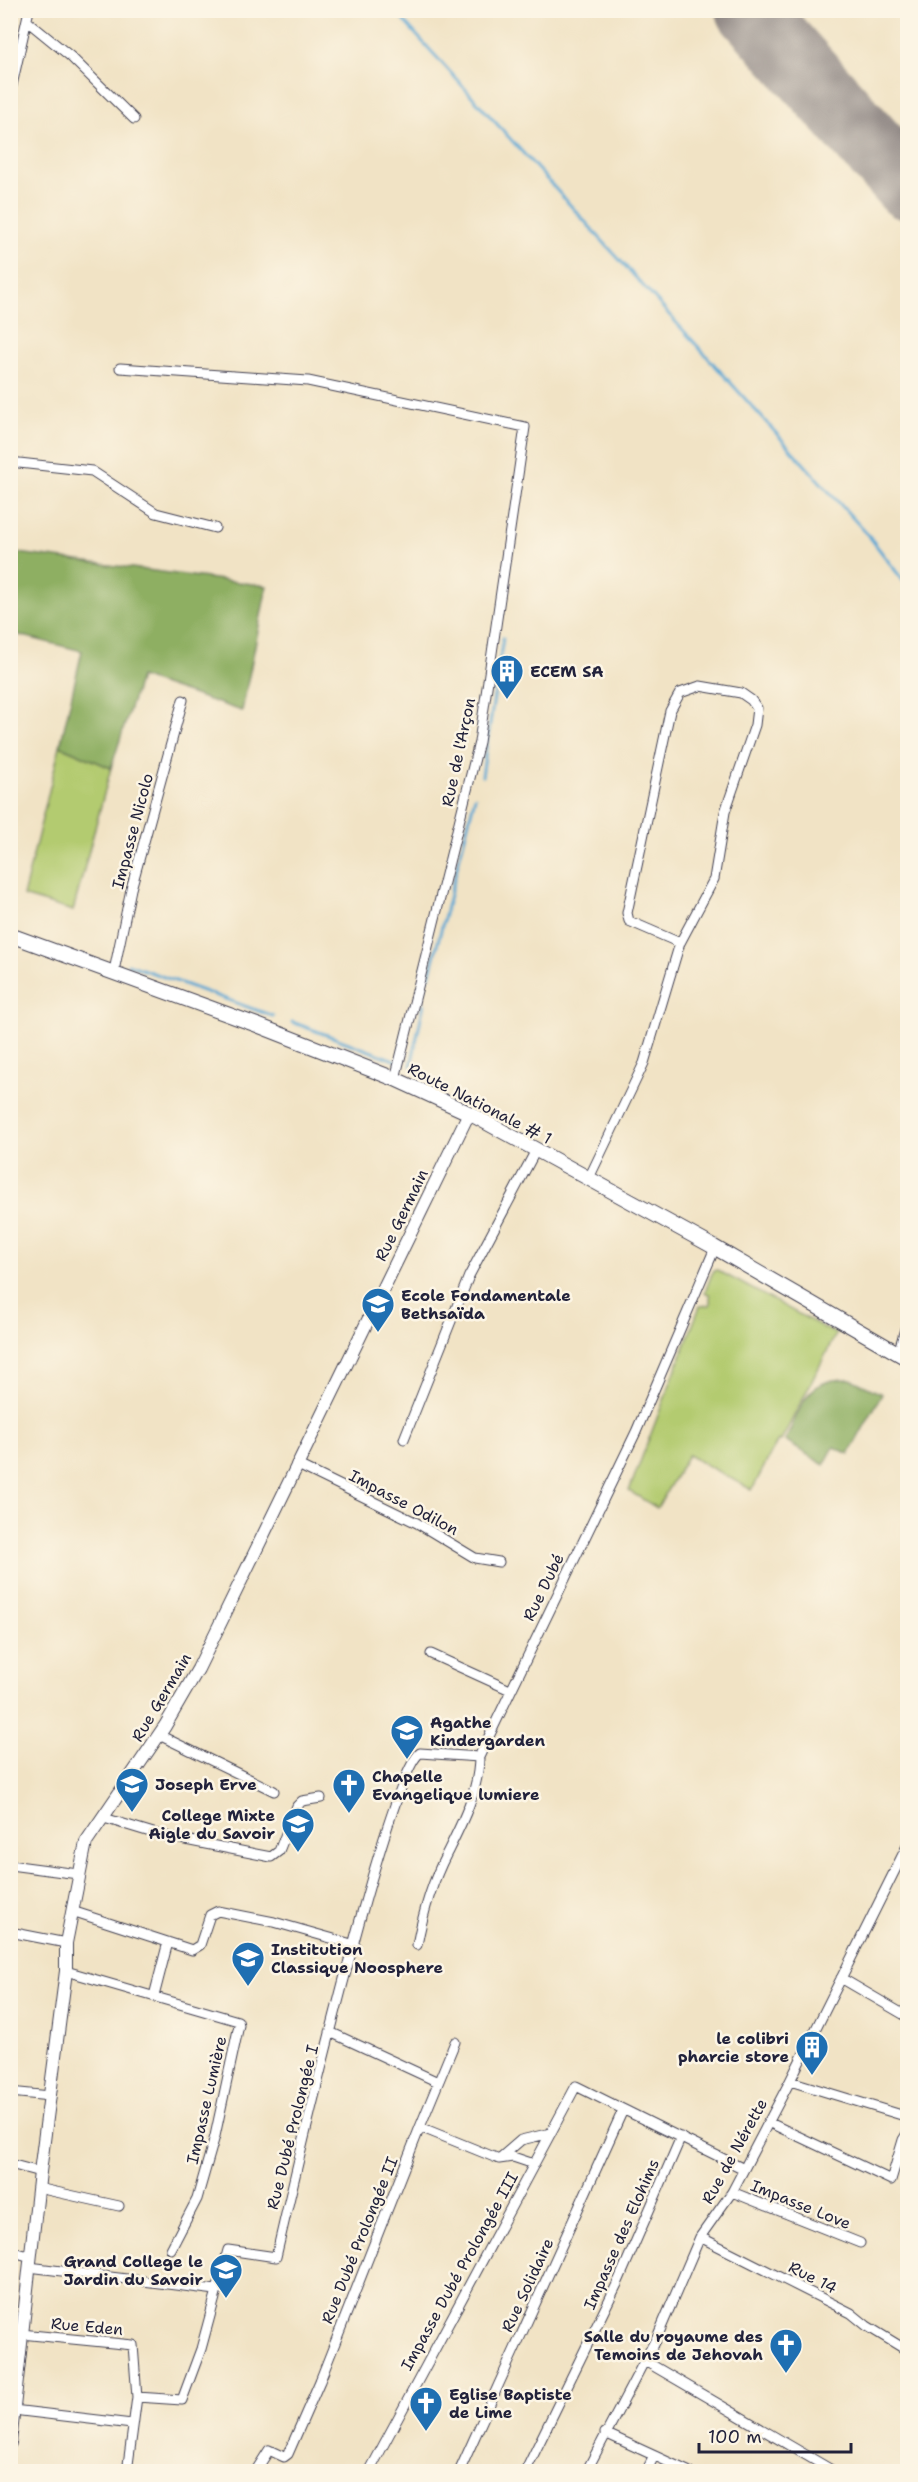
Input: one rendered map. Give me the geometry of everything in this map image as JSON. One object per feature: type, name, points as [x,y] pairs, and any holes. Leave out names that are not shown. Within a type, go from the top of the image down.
[{"type":"main road","name":"Route Nationale # 1","points":[[10,935],[114,971],[395,1079],[469,1113],[590,1178],[903,1356]]},
{"type":"street","points":[[10,94],[29,10]]},
{"type":"street","points":[[27,21],[70,56],[134,119]]},
{"type":"street","name":"Rue de l'Arçon","points":[[120,368],[308,381],[525,427],[479,742],[395,1079]]},
{"type":"street","points":[[10,462],[92,471],[156,513],[215,528]]},
{"type":"street","points":[[590,1178],[644,1063],[680,943],[714,879],[720,858],[725,812],[755,725],[757,708],[741,693],[721,688],[700,686],[687,689],[675,699],[672,705],[659,755],[627,913],[629,921],[637,926],[680,943]]},
{"type":"street","name":"Impasse Nicolo","points":[[114,971],[131,889],[183,700]]},
{"type":"street","name":"Rue Germain","points":[[10,2443],[14,2357],[21,2334],[66,1971],[66,1943],[86,1842],[159,1735],[221,1626],[296,1464],[469,1113]]},
{"type":"street","points":[[404,1439],[469,1276],[536,1150]]},
{"type":"street","name":"Rue Dubé","points":[[417,1945],[424,1907],[447,1853],[458,1834],[479,1772],[479,1757],[636,1432],[715,1248]]},
{"type":"street","points":[[903,1356],[908,1318]]},
{"type":"street","name":"Impasse Odilon","points":[[296,1464],[417,1523],[475,1558],[499,1562]]},
{"type":"street","points":[[431,1654],[510,1690]]},
{"type":"street","points":[[159,1735],[274,1791]]},
{"type":"street","name":"Rue Dubé Prolongée I","points":[[136,2397],[182,2400],[201,2349],[228,2250],[276,2257],[330,2032],[395,1801],[415,1756],[420,1754],[479,1757]]},
{"type":"street","points":[[104,1818],[160,1835],[271,1857],[279,1851],[297,1806],[302,1801],[321,1798]]},
{"type":"street","name":"Rue de Nérette","points":[[585,2472],[645,2361],[700,2237],[732,2192],[908,1844]]},
{"type":"street","points":[[10,1865],[78,1874]]},
{"type":"street","points":[[72,1911],[192,1950],[200,1945],[210,1915],[218,1911],[274,1922],[355,1945]]},
{"type":"street","points":[[10,1932],[66,1943]]},
{"type":"street","points":[[154,1996],[168,1942]]},
{"type":"street","name":"Impasse Lumière","points":[[66,1971],[238,2021],[215,2136],[197,2199],[171,2248]]},
{"type":"street","points":[[841,1978],[908,2016]]},
{"type":"street","points":[[330,2032],[438,2082]]},
{"type":"street","points":[[455,2043],[420,2127],[499,2159],[513,2157],[534,2164]]},
{"type":"street","points":[[790,2081],[908,2117]]},
{"type":"street","name":"Impasse Dubé Prolongée III","points":[[369,2472],[576,2086],[623,2110]]},
{"type":"street","points":[[10,2092],[50,2096]]},
{"type":"street","points":[[623,2110],[744,2169]]},
{"type":"street","name":"Rue Solidaire","points":[[459,2472],[623,2110]]},
{"type":"street","points":[[768,2122],[891,2180],[903,2140],[908,2132]]},
{"type":"street","name":"Rue Dubé Prolongée II","points":[[255,2472],[270,2450],[284,2457],[288,2454],[320,2381],[420,2127]]},
{"type":"street","points":[[499,2159],[521,2140],[550,2133]]},
{"type":"street","name":"Impasse des Elohims","points":[[525,2472],[618,2282],[681,2137]]},
{"type":"street","points":[[10,2164],[40,2172]]},
{"type":"street","points":[[38,2188],[119,2206]]},
{"type":"street","name":"Impasse Love","points":[[732,2192],[860,2243]]},
{"type":"street","name":"Rue 14","points":[[700,2237],[851,2313],[867,2326],[908,2351]]},
{"type":"street","points":[[10,2251],[30,2262],[216,2290]]},
{"type":"street","name":"Rue Eden","points":[[21,2334],[133,2345],[136,2397]]},
{"type":"street","points":[[645,2361],[835,2472]]},
{"type":"street","points":[[127,2472],[136,2397]]},
{"type":"street","points":[[13,2410],[132,2424]]},
{"type":"street","points":[[605,2433],[690,2472]]},
{"type":"street","points":[[646,2472],[654,2456]]},
{"type":"green space","points":[[11,552],[267,586],[242,711],[140,677],[111,768],[60,746],[82,651],[11,633]]},
{"type":"green space","points":[[60,746],[111,768],[73,911],[23,896]]},
{"type":"green space","points":[[717,1270],[836,1334],[781,1441],[778,1440],[752,1490],[688,1455],[657,1508],[629,1491],[700,1306],[710,1305],[710,1295],[705,1292],[713,1271]]},
{"type":"green space","points":[[851,1379],[882,1394],[849,1454],[834,1447],[824,1465],[785,1441],[802,1405],[815,1388],[836,1380]]},
{"type":"waterway","points":[[394,10],[869,536],[908,587]]},
{"type":"waterway","points":[[482,776],[503,638]]},
{"type":"waterway","points":[[429,977],[475,797]]},
{"type":"waterway","points":[[128,964],[273,1016]]},
{"type":"waterway","points":[[411,1066],[424,1003]]},
{"type":"waterway","points":[[292,1022],[397,1061]]},
{"type":"taxiway","points":[[762,10],[775,39]]},
{"type":"runway","points":[[750,10],[908,186]]},
{"type":"place","name":"ECEM SA","points":[[507,700]]},
{"type":"place","name":"Ecole Fondamentale Bethsaïda","points":[[378,1333]]},
{"type":"place","name":"Agathe Kindergarden","points":[[407,1760]]},
{"type":"place","name":"Joseph Erve","points":[[132,1813]]},
{"type":"place","name":"Chapelle Evangelique lumiere","points":[[349,1814]]},
{"type":"place","name":"College Mixte Aigle du Savoir","points":[[298,1853]]},
{"type":"place","name":"Institution Classique Noosphere","points":[[248,1987]]},
{"type":"place","name":"le colibri pharcie store","points":[[812,2076]]},
{"type":"place","name":"Grand College le Jardin du Savoir","points":[[226,2299]]},
{"type":"place","name":"Salle du royaume des Temoins de Jehovah","points":[[786,2374]]},
{"type":"place","name":"Eglise Baptiste de Lime","points":[[426,2432]]}]
